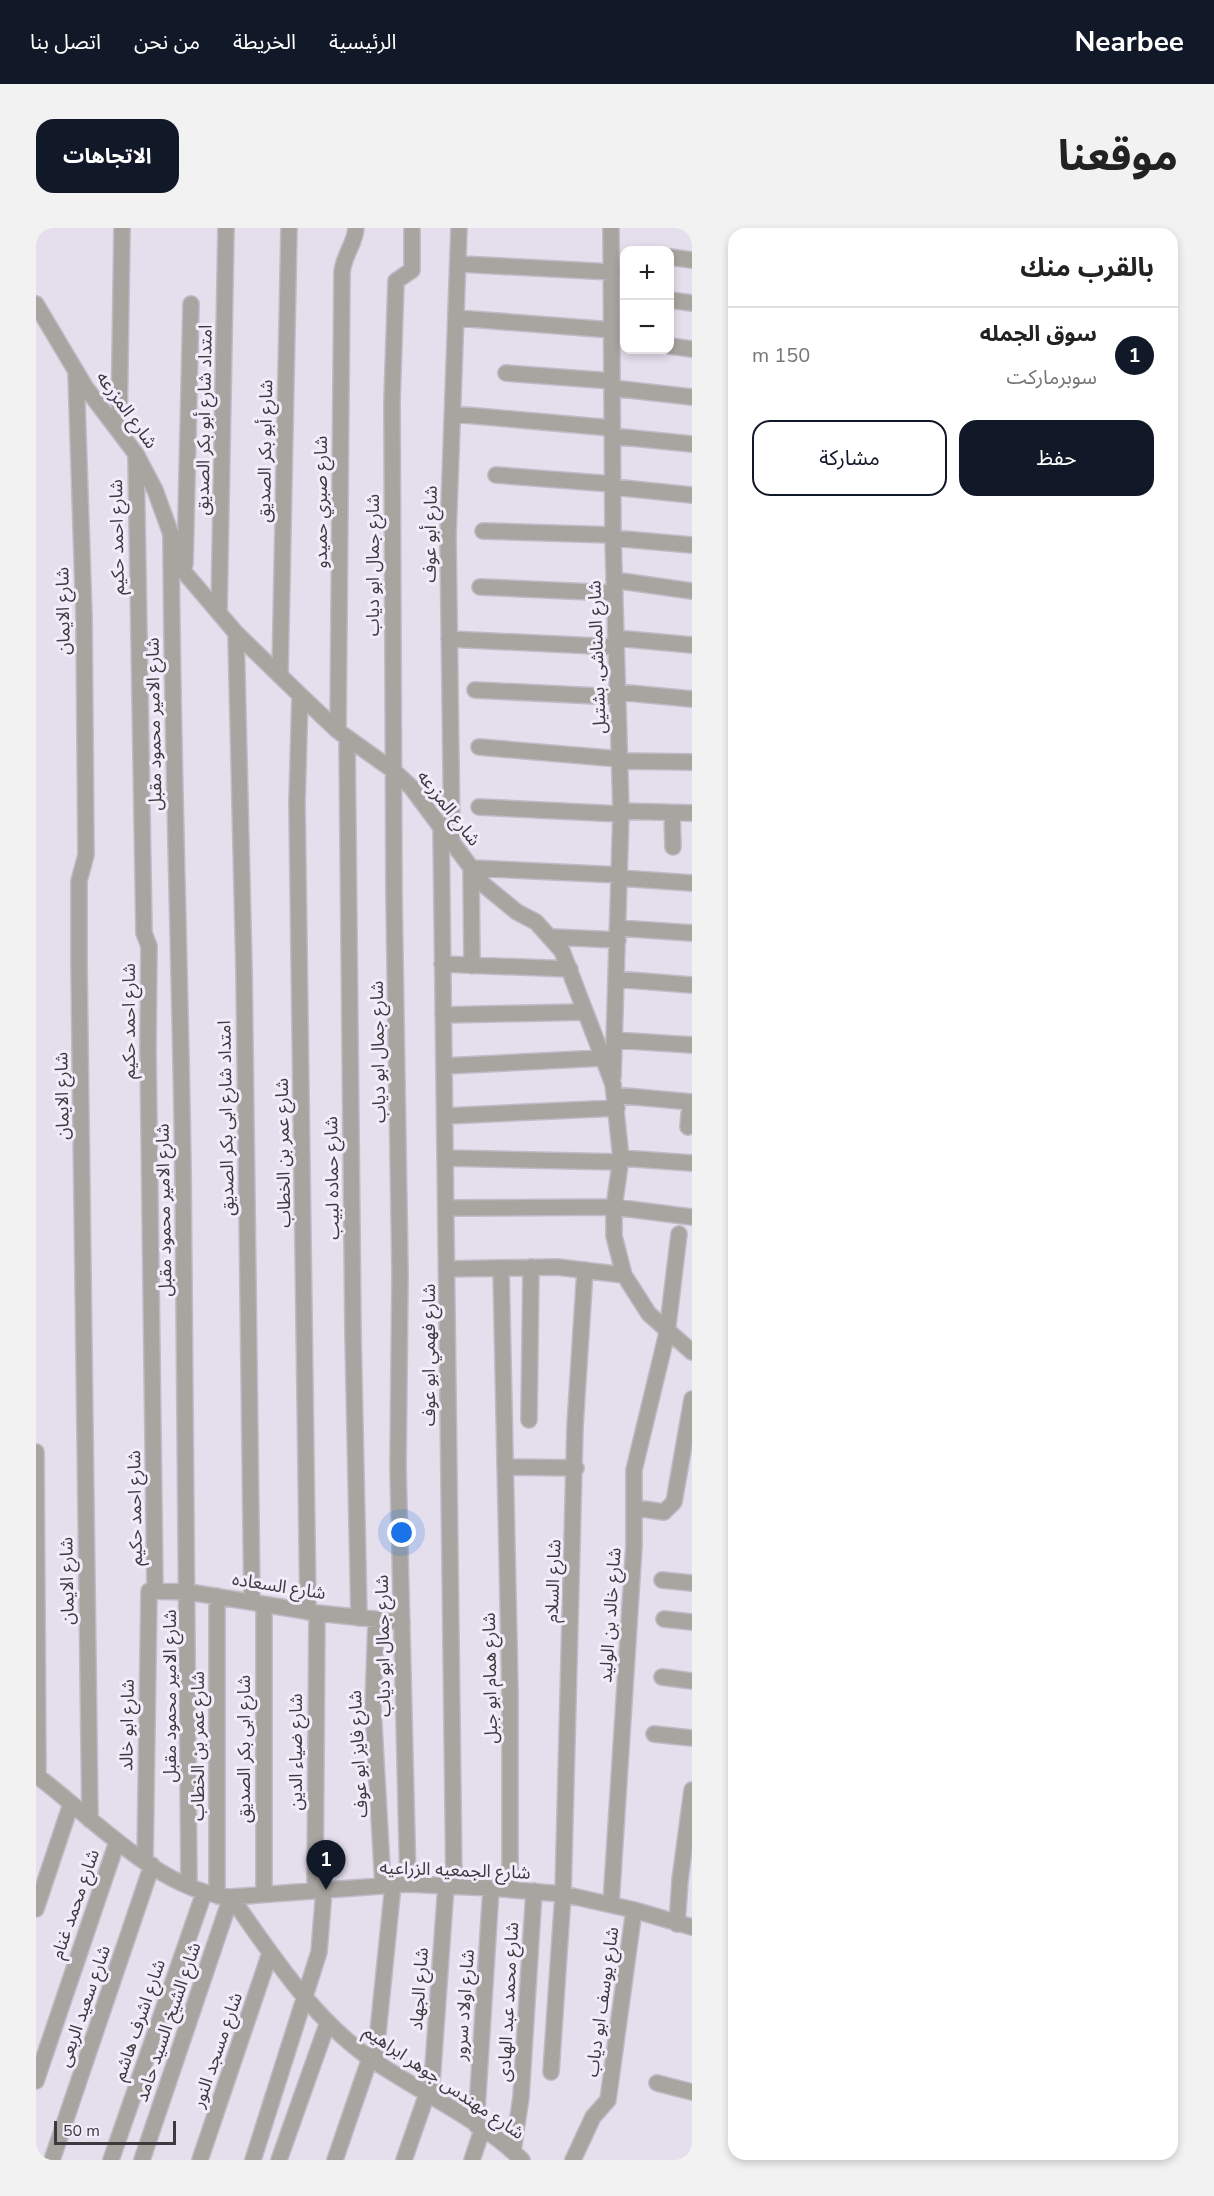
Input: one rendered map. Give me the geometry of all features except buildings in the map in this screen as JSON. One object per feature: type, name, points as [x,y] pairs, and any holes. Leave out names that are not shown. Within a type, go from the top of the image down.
[{"type":"street","points":[[119,429],[122,228]]},
{"type":"street","name":"امتداد شارع أبو بكر الصديق","points":[[219,613],[226,228]]},
{"type":"street","name":"شارع أبو بكر الصديق","points":[[280,675],[289,228]]},
{"type":"street","name":"شارع صبري حميدو","points":[[343,734],[342,273],[343,260],[353,243],[356,228]]},
{"type":"street","name":"شارع جمال ابو دياب","points":[[395,1885],[402,1622],[392,400],[396,281],[412,270],[412,228]]},
{"type":"street","name":"شارع أبو عوف","points":[[452,840],[448,536],[460,264],[459,228]]},
{"type":"street","name":"شارع المناشى, بشتيل","points":[[611,228],[618,251],[612,272],[618,294],[612,385],[612,432],[621,813],[614,1096]]},
{"type":"street","points":[[674,258],[692,260]]},
{"type":"street","points":[[460,264],[612,272]]},
{"type":"street","points":[[674,301],[692,303]]},
{"type":"street","name":"شارع المزرعه","points":[[36,304],[93,399],[119,429],[136,454],[155,490],[185,573],[236,633],[300,695],[343,734],[394,771],[411,787],[471,868],[499,899],[536,922],[562,951],[614,1096],[621,1160],[614,1207],[614,1236],[624,1275],[649,1314],[667,1333],[692,1352]]},
{"type":"street","points":[[185,573],[191,304]]},
{"type":"street","points":[[457,318],[616,336]]},
{"type":"street","points":[[674,347],[692,349]]},
{"type":"street","name":"شارع الايمان","points":[[76,372],[84,618],[86,860],[79,881],[79,977],[90,1820]]},
{"type":"street","points":[[506,374],[612,385],[692,397]]},
{"type":"street","points":[[453,414],[612,432],[692,444]]},
{"type":"street","name":"شارع احمد حكيم","points":[[136,454],[144,933],[149,946],[152,1590]]},
{"type":"street","points":[[496,475],[692,495]]},
{"type":"street","points":[[483,531],[613,537],[692,545]]},
{"type":"street","name":"شارع الامير محمود مقبل","points":[[171,534],[172,746],[182,1101],[189,1592],[189,1886]]},
{"type":"street","points":[[480,587],[615,586],[692,591]]},
{"type":"street","name":"امتداد شارع ابى بكر الصديق","points":[[236,633],[258,1604]]},
{"type":"street","points":[[449,639],[692,645]]},
{"type":"street","points":[[475,690],[692,699]]},
{"type":"street","name":"شارع عمر بن الخطاب","points":[[300,695],[297,802],[312,1612]]},
{"type":"street","name":"شارع حماده لبيب","points":[[343,734],[359,1618]]},
{"type":"street","points":[[479,747],[620,760],[692,762]]},
{"type":"street","points":[[479,807],[621,813],[692,813]]},
{"type":"street","points":[[672,813],[673,846]]},
{"type":"street","name":"شارع فهمي ابو عوف","points":[[441,825],[448,1208],[450,1886]]},
{"type":"street","points":[[472,966],[471,868],[692,883]]},
{"type":"street","points":[[551,937],[692,933]]},
{"type":"street","points":[[442,964],[570,969]]},
{"type":"street","points":[[616,979],[692,985]]},
{"type":"street","points":[[443,1015],[585,1012]]},
{"type":"street","points":[[614,1040],[692,1044]]},
{"type":"street","points":[[444,1066],[602,1058]]},
{"type":"street","points":[[445,1116],[614,1096],[691,1102],[688,1127]]},
{"type":"street","points":[[446,1158],[692,1163]]},
{"type":"street","points":[[448,1208],[614,1207],[692,1217]]},
{"type":"street","name":"شارع خالد بن الوليد","points":[[611,1904],[636,1508],[634,1470],[667,1333],[679,1234]]},
{"type":"street","points":[[448,1269],[531,1267],[624,1275]]},
{"type":"street","points":[[529,1420],[531,1267]]},
{"type":"street","name":"شارع همام ابو جبل","points":[[501,1268],[510,1692],[510,1889]]},
{"type":"street","name":"شارع السلام","points":[[551,2072],[563,1894],[576,1468],[575,1426],[585,1270]]},
{"type":"street","points":[[636,1508],[664,1512],[674,1502],[692,1399]]},
{"type":"street","points":[[36,1452],[37,1776],[117,1842],[189,1886],[217,1895]]},
{"type":"street","points":[[506,1467],[576,1468]]},
{"type":"street","points":[[662,1580],[692,1583]]},
{"type":"street","name":"شارع السعاده","points":[[152,1590],[189,1592],[312,1612],[402,1622]]},
{"type":"street","name":"شارع ابو خالد","points":[[149,1863],[152,1590]]},
{"type":"street","name":"شارع عمر بن الخطاب","points":[[217,1596],[217,1895]]},
{"type":"street","name":"شارع ابى بكر الصديق","points":[[258,1604],[264,1894]]},
{"type":"street","name":"شارع ضياء الدين","points":[[253,2160],[306,1996],[321,1941],[312,1612]]},
{"type":"street","points":[[664,1619],[692,1622]]},
{"type":"street","name":"شارع فايز ابو عوف","points":[[376,1620],[373,1709],[395,1885]]},
{"type":"street","points":[[662,1677],[692,1681]]},
{"type":"street","points":[[654,1734],[692,1738]]},
{"type":"street","points":[[685,1925],[692,1790]]},
{"type":"street","points":[[36,1909],[71,1804]]},
{"type":"street","name":"شارع محمد غنام","points":[[36,2080],[117,1842]]},
{"type":"street","name":"شارع سعيد الربعى","points":[[52,2160],[149,1863]]},
{"type":"street","points":[[335,2160],[373,2060],[395,1885]]},
{"type":"street","name":"شارع الجمعيه الزراعيه","points":[[217,1895],[395,1885],[510,1889],[563,1894],[611,1904],[685,1925]]},
{"type":"street","name":"شارع الجهاد","points":[[404,2160],[429,2095],[450,1886]]},
{"type":"street","name":"شارع اولاد سرور","points":[[472,2160],[479,2127],[491,1888]]},
{"type":"street","name":"شارع محمد عبد الهادى","points":[[517,2155],[534,1891]]},
{"type":"street","name":"شارع مهندس جوهر ابراهيم","points":[[217,1895],[328,2022],[373,2060],[479,2127],[517,2155]]},
{"type":"street","name":"شارع اشرف هاشم","points":[[111,2160],[217,1895]]},
{"type":"street","name":"شارع الشيخ السيد حامد","points":[[142,2160],[217,1895]]},
{"type":"street","name":"شارع يوسف ابو دياب","points":[[573,2160],[593,2117],[608,2100],[634,1910]]},
{"type":"street","name":"شارع مسجد النور","points":[[200,2160],[270,1953]]},
{"type":"street","points":[[279,2160],[328,2022]]},
{"type":"street","points":[[657,2083],[692,2092]]},
{"type":"place","name":"سوق الجمله","points":[[326,1890]]}]
